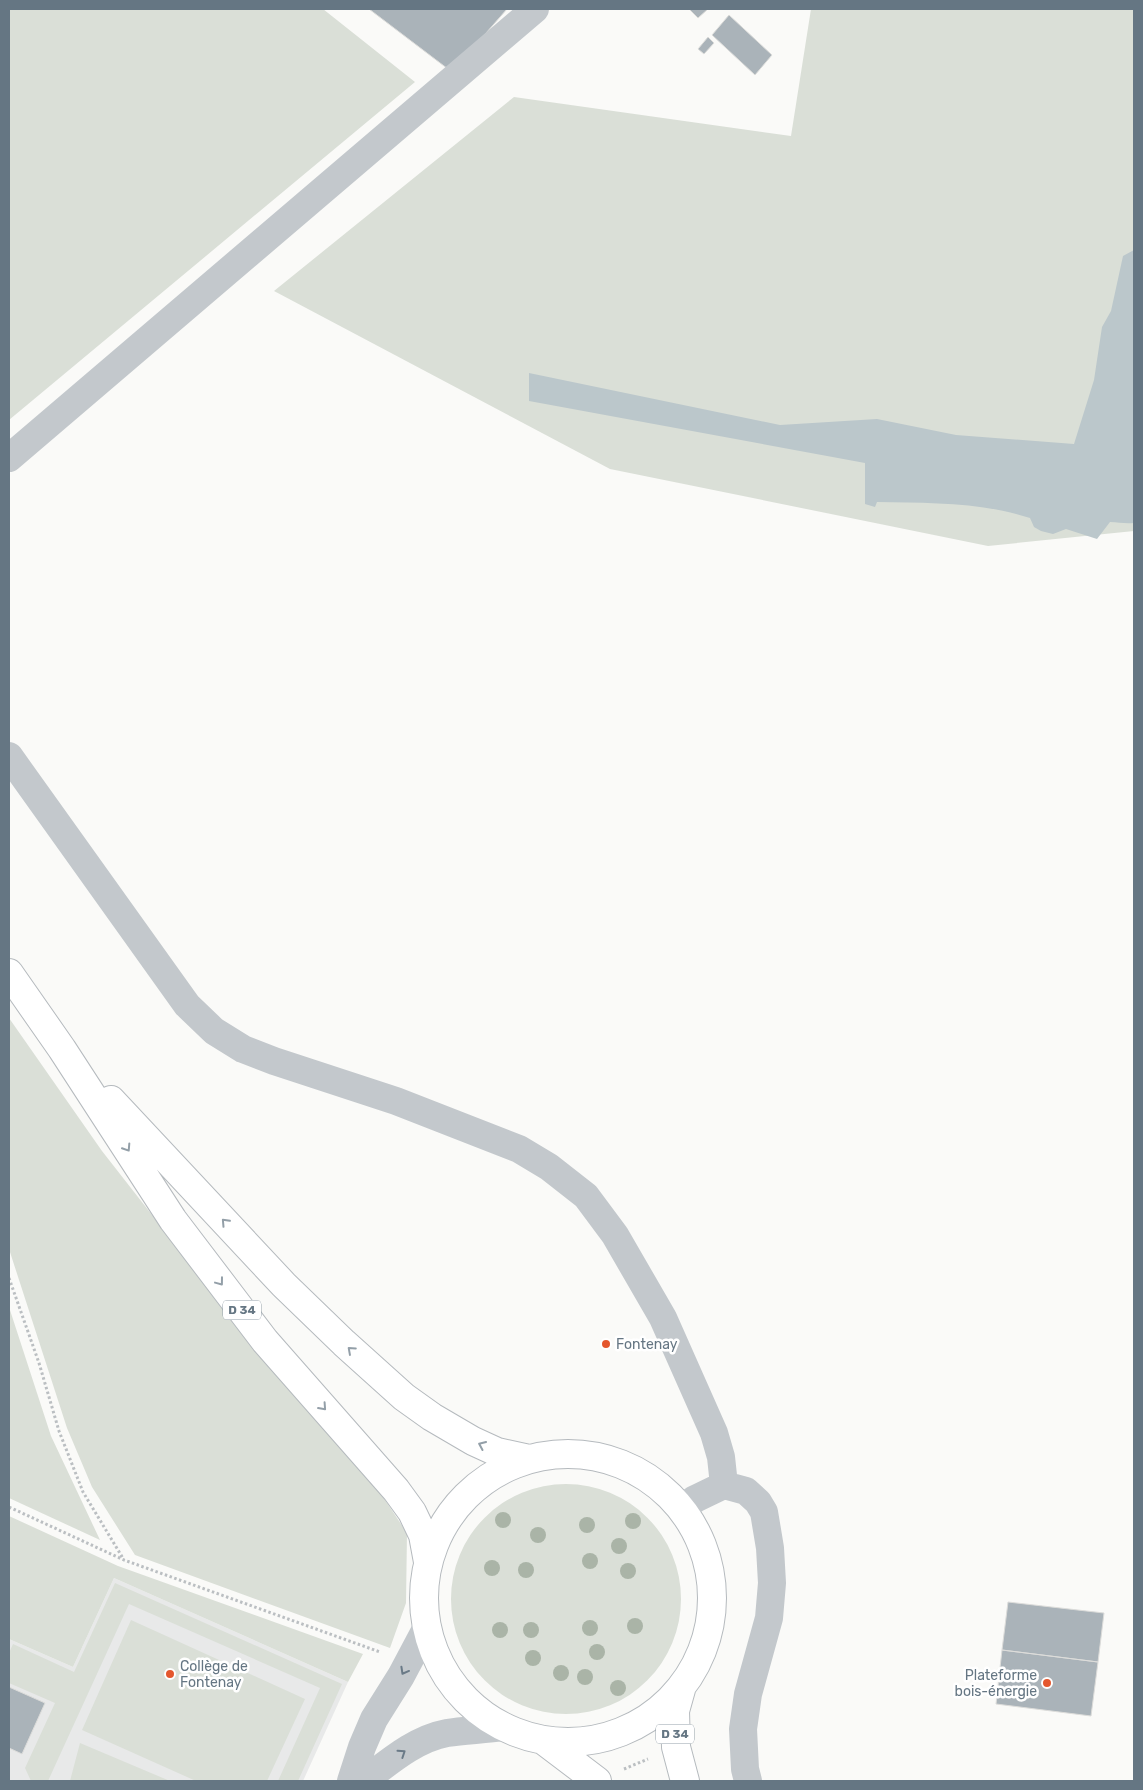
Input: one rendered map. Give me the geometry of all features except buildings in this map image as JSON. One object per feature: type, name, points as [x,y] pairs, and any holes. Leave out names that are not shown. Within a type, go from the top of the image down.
[{"type":"main road","name":"D 34","points":[[9,974],[62,1049],[178,1227],[265,1341],[396,1490],[412,1512],[423,1536],[428,1562]]},
{"type":"main road","name":"D 34","points":[[62,1049],[284,1285],[344,1344],[390,1385],[455,1432],[497,1452],[528,1459]]},
{"type":"main road","points":[[552,1454],[576,1454],[608,1460],[645,1476],[681,1508],[694,1528],[704,1550],[710,1573],[712,1597],[710,1621],[704,1644],[695,1666],[682,1686],[664,1705],[620,1732],[569,1742],[543,1740],[504,1727],[477,1709],[454,1686],[437,1658],[427,1628],[424,1606],[424,1583],[428,1562],[436,1538],[449,1516],[464,1497],[483,1481],[505,1468],[528,1459],[552,1454]]},
{"type":"main road","name":"D 34","points":[[682,1686],[675,1711],[676,1747],[685,1781]]},
{"type":"main road","points":[[543,1740],[596,1781]]},
{"type":"street","points":[[9,458],[535,9]]},
{"type":"street","points":[[9,756],[187,1005],[214,1031],[243,1049],[258,1055],[396,1102],[519,1149],[549,1168],[586,1196],[615,1235],[663,1318],[714,1433],[721,1457],[724,1485]]},
{"type":"street","points":[[681,1508],[694,1499],[724,1485],[746,1491],[758,1502],[764,1512],[770,1548],[772,1583],[769,1618],[748,1694],[743,1729],[745,1769],[748,1781]]},
{"type":"street","points":[[352,1781],[362,1747],[374,1719],[401,1676],[427,1628]]},
{"type":"street","points":[[364,1781],[405,1750],[425,1740],[446,1733],[504,1727]]},
{"type":"path","points":[[9,1278],[39,1363],[59,1431],[83,1492],[124,1560]]},
{"type":"path","points":[[9,1508],[124,1560],[385,1654],[401,1676]]},
{"type":"shaded area","points":[[9,9],[323,9],[415,82],[9,420]]},
{"type":"shaded area","points":[[811,9],[1134,9],[1134,531],[988,546],[610,469],[274,291],[514,97],[791,136]]},
{"type":"shaded area","points":[[1134,250],[1134,523],[1110,522],[1097,539],[1066,529],[1053,534],[1041,531],[1034,527],[1030,518],[974,506],[877,502],[875,507],[865,504],[865,463],[529,401],[529,373],[780,425],[877,419],[956,435],[1074,444],[1094,380],[1102,327],[1111,311],[1123,256]]},
{"type":"shaded area","points":[[9,1018],[102,1151],[285,1385],[375,1485],[407,1533],[406,1603],[390,1648],[135,1555],[92,1487],[67,1428],[9,1249]]},
{"type":"shaded area","points":[[9,1307],[51,1436],[100,1540],[9,1498]]},
{"type":"shaded area","points":[[566,1484],[599,1489],[610,1493],[639,1510],[655,1526],[667,1545],[676,1566],[681,1599],[676,1632],[672,1643],[655,1672],[639,1688],[620,1700],[599,1709],[566,1714],[533,1709],[522,1705],[493,1688],[477,1672],[465,1653],[456,1632],[451,1599],[456,1566],[460,1555],[477,1526],[493,1510],[512,1498],[533,1489]]},
{"type":"shaded area","points":[[9,1516],[118,1566],[363,1654],[348,1682],[114,1578],[73,1667],[9,1639]]},
{"type":"shaded area","name":"Collège de Fontenay","points":[[114,1578],[348,1682],[303,1781],[9,1781],[9,1639],[73,1667]]},
{"type":"shaded area","points":[[115,1583],[342,1684],[298,1781],[278,1781],[320,1688],[129,1604],[48,1781],[31,1781],[25,1768],[55,1703],[9,1683],[9,1653],[13,1644],[74,1672]]},
{"type":"shaded area","points":[[131,1620],[305,1699],[267,1781],[196,1781],[82,1730]]},
{"type":"shaded area","points":[[80,1743],[170,1781],[70,1781]]},
{"type":"place","name":"Fontenay","points":[[606,1344]]},
{"type":"place","name":"Collège de Fontenay","points":[[170,1674]]},
{"type":"place","name":"Plateforme bois-énergie","points":[[1047,1683]]}]
